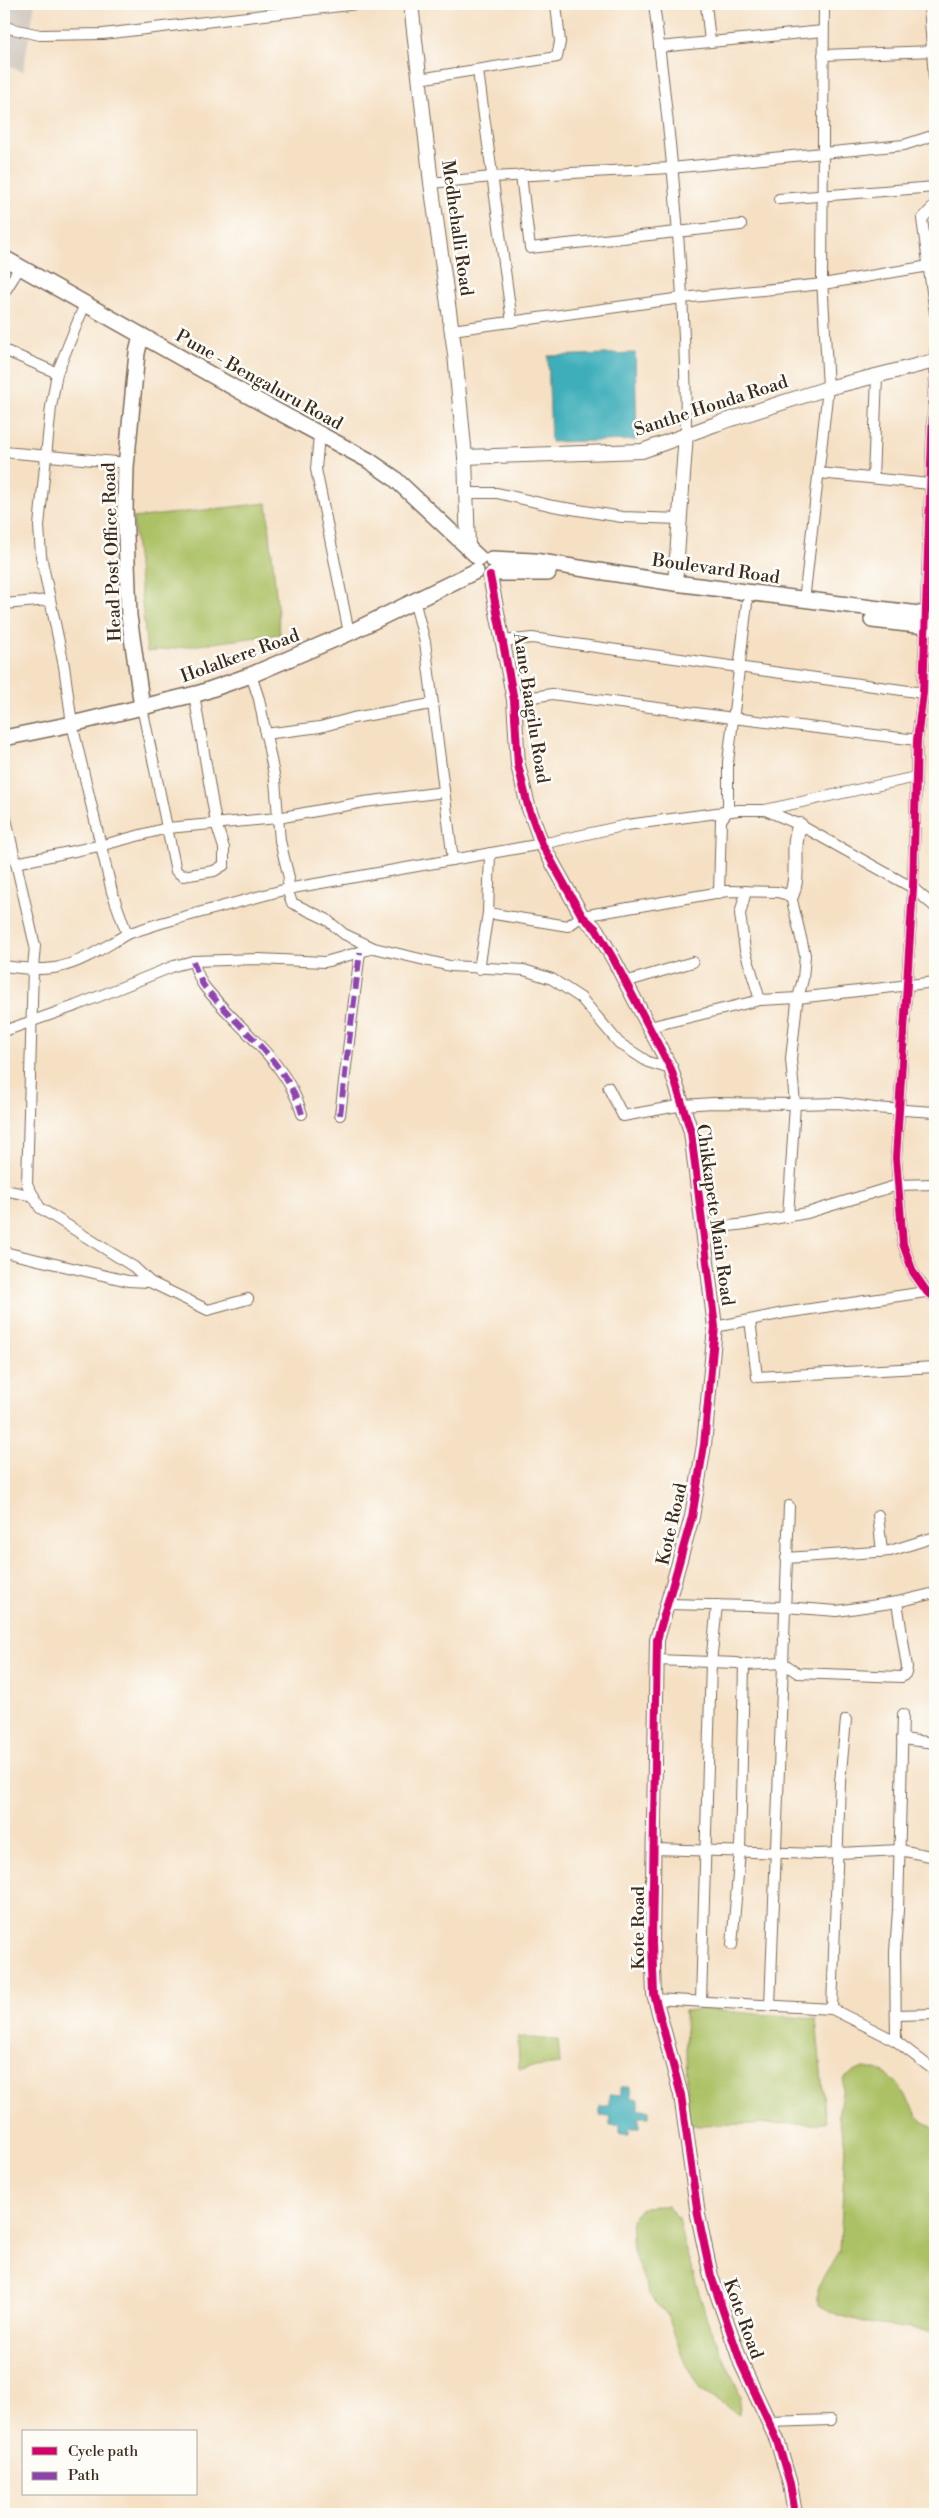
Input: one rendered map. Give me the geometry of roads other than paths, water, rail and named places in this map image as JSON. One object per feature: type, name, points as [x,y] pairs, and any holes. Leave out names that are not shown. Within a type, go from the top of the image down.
[{"type":"main road","name":"Pune - Bengaluru Road","points":[[4,258],[319,435],[368,460],[394,478],[468,547],[486,567]]},
{"type":"main road","name":"Head Post Office Road","points":[[141,336],[137,353],[125,508],[129,616],[142,707]]},
{"type":"main road","name":"Boulevard Road","points":[[486,567],[534,561],[931,622]]},
{"type":"main road","name":"Holalkere Road","points":[[4,736],[72,724],[142,707],[194,694],[251,675],[349,633],[414,600],[486,567]]},
{"type":"main road","name":"Boulevard Road","points":[[486,567],[554,573],[747,603],[931,622]]},
{"type":"street","points":[[4,27],[40,35],[103,34],[357,4]]},
{"type":"street","name":"Medhehalli Road","points":[[411,4],[431,183],[452,330],[464,457],[468,547]]},
{"type":"street","points":[[419,79],[557,57],[560,42],[556,4]]},
{"type":"street","points":[[654,4],[671,168],[686,369],[686,434],[675,583]]},
{"type":"street","points":[[706,4],[710,42]]},
{"type":"street","points":[[804,601],[828,388],[823,284],[822,196],[824,4]]},
{"type":"street","points":[[929,4],[934,51],[935,94]]},
{"type":"street","points":[[659,47],[823,31]]},
{"type":"street","points":[[823,54],[934,51]]},
{"type":"street","points":[[478,71],[512,322]]},
{"type":"street","points":[[431,183],[492,177],[671,168],[904,145],[935,135]]},
{"type":"street","points":[[520,176],[530,248],[741,225]]},
{"type":"street","points":[[779,198],[935,187]]},
{"type":"street","points":[[935,205],[922,219],[932,266],[935,313]]},
{"type":"street","points":[[452,330],[682,298],[823,284],[932,266]]},
{"type":"street","points":[[4,293],[20,267]]},
{"type":"street","points":[[85,304],[58,373],[46,456],[39,526],[49,600],[64,666],[72,724],[103,845],[112,892],[127,934]]},
{"type":"street","points":[[4,350],[58,373]]},
{"type":"street","points":[[933,1293],[913,1272],[903,1244],[896,1158],[901,1052],[913,888],[917,740],[931,622],[930,484],[935,352]]},
{"type":"street","name":"Santhe Honda Road","points":[[464,457],[627,452],[655,447],[686,434],[828,388],[935,362]]},
{"type":"street","points":[[873,478],[877,376]]},
{"type":"street","points":[[319,435],[316,469],[349,633]]},
{"type":"street","points":[[4,452],[127,463]]},
{"type":"street","points":[[819,472],[930,484]]},
{"type":"street","points":[[466,493],[497,493],[553,506],[622,517],[680,519]]},
{"type":"street","name":"Aane Baagilu Road","points":[[486,567],[514,700],[518,766],[528,806],[542,844]]},
{"type":"street","points":[[4,604],[49,600]]},
{"type":"street","points":[[414,600],[425,642],[431,704],[453,860]]},
{"type":"street","points":[[719,893],[721,820],[728,811],[728,762],[747,603]]},
{"type":"street","points":[[503,641],[532,638],[923,693]]},
{"type":"street","points":[[251,675],[259,699],[275,780],[280,841],[289,878],[287,889],[292,903],[326,918],[344,934],[374,948],[450,966],[524,970],[552,978],[581,998],[619,1043],[648,1062],[671,1069]]},
{"type":"street","points":[[142,707],[174,867],[183,876],[214,871],[224,865],[224,848],[216,822],[194,694]]},
{"type":"street","points":[[514,700],[552,694],[917,740]]},
{"type":"street","points":[[265,734],[320,726],[431,704]]},
{"type":"street","points":[[4,966],[60,967],[127,934],[287,889],[542,844],[627,826],[728,811],[765,810],[916,777]]},
{"type":"street","points":[[16,863],[103,845],[167,828],[216,822],[278,818],[364,802],[444,792]]},
{"type":"street","points":[[4,810],[36,946],[33,968],[27,1184],[40,1208],[134,1267],[150,1282],[208,1310],[248,1298]]},
{"type":"street","points":[[765,810],[800,825],[913,888],[935,907]]},
{"type":"street","points":[[788,1217],[795,1104],[791,1059],[798,998],[804,979],[805,956],[791,896],[796,885],[796,834],[800,825]]},
{"type":"street","name":"Chikkapete Main Road","points":[[542,844],[582,916],[596,929],[671,1069],[691,1132],[715,1327]]},
{"type":"street","points":[[479,969],[488,913],[490,853]]},
{"type":"street","points":[[488,913],[568,926],[582,916],[719,893],[746,891],[778,892],[791,896]]},
{"type":"street","points":[[746,891],[740,914],[745,950],[760,1000]]},
{"type":"street","points":[[4,1031],[174,966],[193,961],[258,959],[304,963],[325,962],[374,948]]},
{"type":"street","points":[[340,1114],[360,952]]},
{"type":"street","points":[[193,961],[203,984],[281,1070],[299,1104],[302,1114]]},
{"type":"street","points":[[625,982],[693,962]]},
{"type":"street","points":[[649,1027],[760,1000],[798,998],[935,982]]},
{"type":"street","points":[[608,1087],[623,1116],[683,1105],[713,1103],[839,1103],[874,1108],[899,1108],[935,1112]]},
{"type":"street","points":[[703,1229],[807,1213],[898,1185],[935,1184]]},
{"type":"street","points":[[4,1190],[34,1196]]},
{"type":"street","points":[[4,1252],[128,1281],[150,1282]]},
{"type":"street","points":[[715,1327],[750,1320],[933,1293]]},
{"type":"street","points":[[750,1320],[757,1377],[935,1367]]},
{"type":"street","name":"Kote Road","points":[[715,1327],[704,1445],[692,1517],[657,1640],[652,1943],[654,1999],[681,2095],[698,2215],[711,2276],[742,2363],[769,2422],[790,2484],[795,2514]]},
{"type":"street","points":[[770,2006],[789,1506]]},
{"type":"street","points":[[878,1515],[882,1552]]},
{"type":"street","points":[[786,1558],[882,1552],[935,1537]]},
{"type":"street","points":[[668,1604],[785,1607],[837,1611],[897,1602],[935,1593]]},
{"type":"street","points":[[656,1660],[737,1663],[744,1666],[783,1663],[798,1673],[902,1678],[906,1673],[907,1667],[897,1602]]},
{"type":"street","points":[[701,2001],[711,1663],[717,1605]]},
{"type":"street","points":[[732,1945],[740,1851],[744,1666]]},
{"type":"street","points":[[896,2041],[895,1952],[900,1850],[903,1714]]},
{"type":"street","points":[[832,2008],[837,1852],[846,1720]]},
{"type":"street","points":[[902,1739],[935,1743]]},
{"type":"street","points":[[654,1849],[777,1852],[900,1850],[935,1857]]},
{"type":"street","points":[[654,1999],[832,2008],[896,2041],[935,2071]]},
{"type":"street","points":[[896,2015],[935,2014]]},
{"type":"street","points":[[769,2422],[831,2420]]},
{"type":"water","points":[[635,353],[637,440],[551,442],[548,356]]},
{"type":"water","points":[[621,2087],[630,2087],[630,2098],[639,2099],[639,2110],[649,2110],[649,2117],[639,2117],[639,2128],[629,2128],[629,2135],[620,2135],[620,2125],[610,2125],[610,2117],[600,2116],[600,2106],[609,2106],[609,2095],[621,2096]]}]
